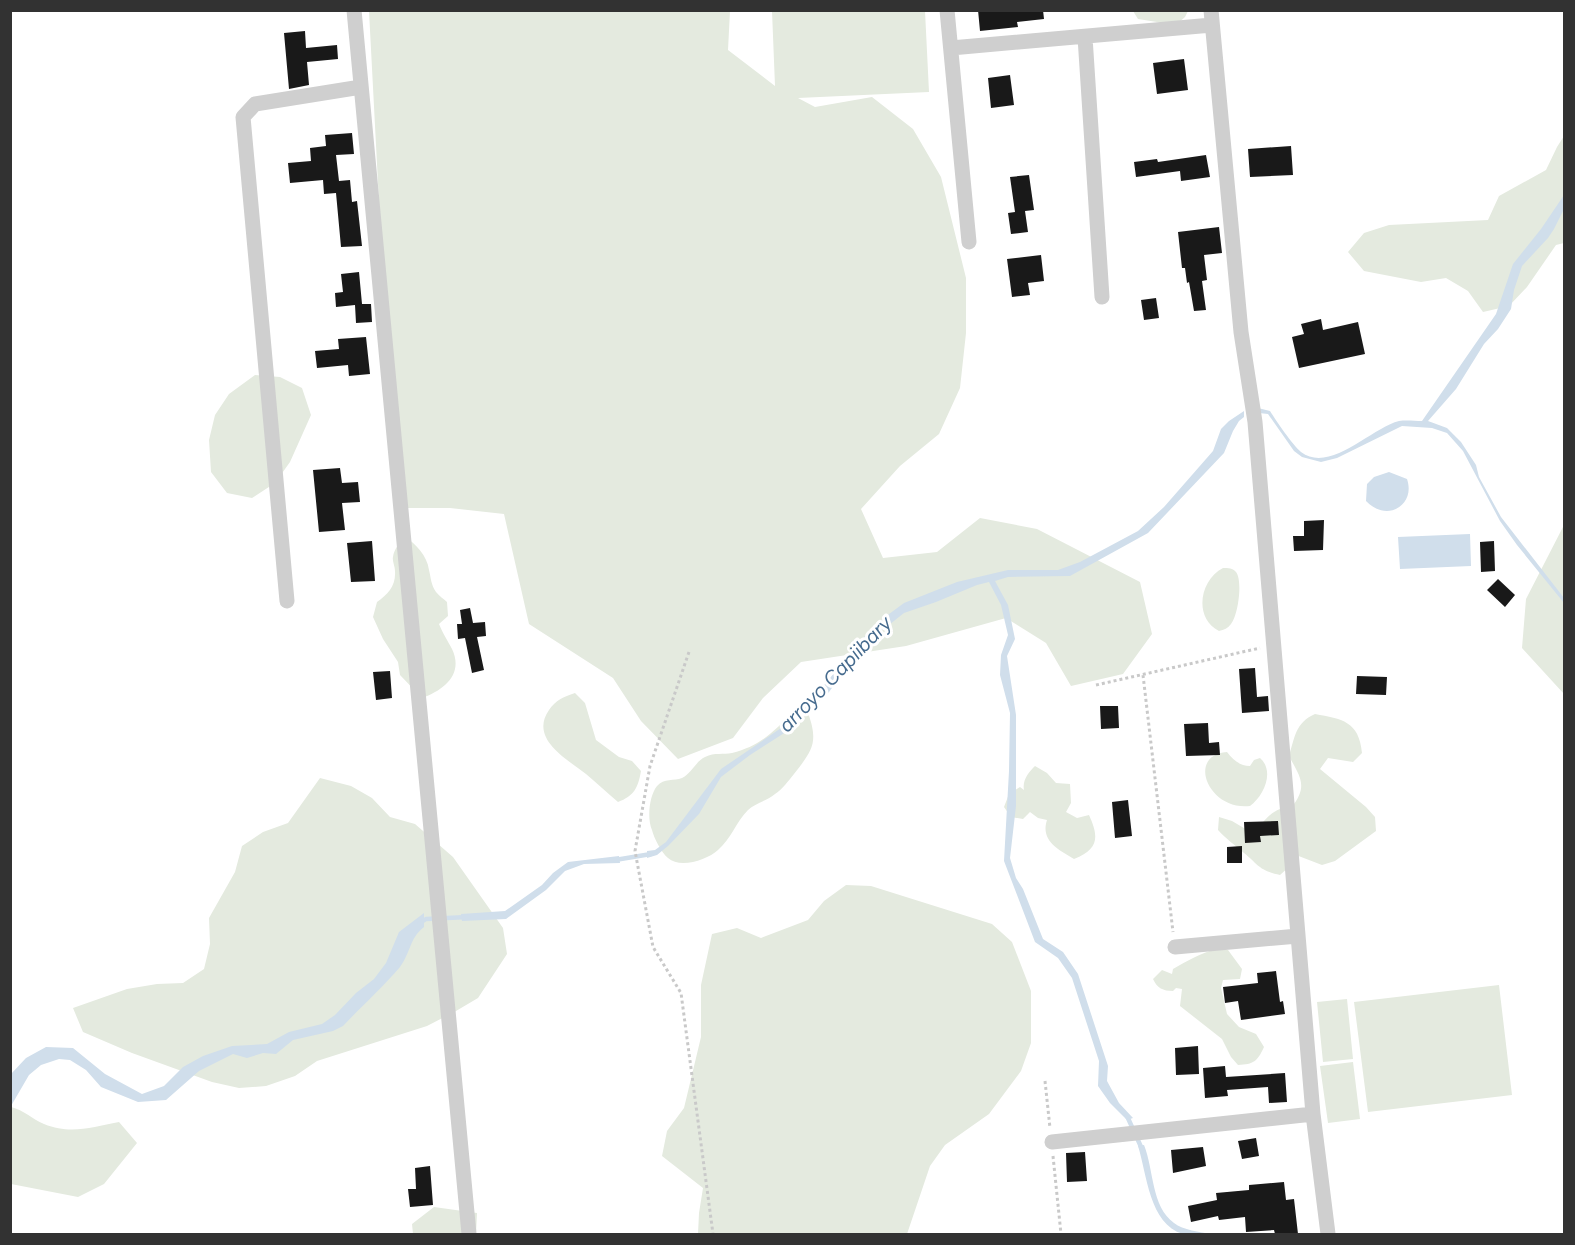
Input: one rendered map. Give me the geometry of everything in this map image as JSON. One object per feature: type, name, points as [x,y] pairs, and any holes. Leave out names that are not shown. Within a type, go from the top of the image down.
[{"type":"street","points":[[354,10],[469,1234]]},
{"type":"street","points":[[947,10],[969,242]]},
{"type":"street","points":[[951,48],[1086,37],[1212,18],[1241,332],[1255,422],[1313,1114],[1328,1234]]},
{"type":"street","points":[[1086,37],[1102,297]]},
{"type":"street","points":[[287,601],[243,117],[255,104],[361,87]]},
{"type":"street","points":[[1175,947],[1298,936]]},
{"type":"street","points":[[1052,1142],[1313,1114]]},
{"type":"path","points":[[1096,686],[1274,645]]},
{"type":"path","points":[[689,652],[650,766],[635,851],[653,947],[681,993],[713,1234]]},
{"type":"path","points":[[1143,675],[1175,947]]},
{"type":"shaded area","points":[[369,11],[730,11],[728,50],[775,86],[772,11],[925,11],[929,92],[798,98],[815,107],[872,97],[913,129],[941,177],[966,278],[966,333],[960,388],[939,434],[900,466],[861,509],[883,558],[937,552],[980,518],[1037,529],[1140,582],[1152,634],[1123,674],[1071,686],[1046,643],[1006,618],[906,646],[801,662],[763,698],[733,738],[678,759],[641,721],[613,678],[529,624],[504,514],[450,508],[395,508]]},
{"type":"shaded area","points":[[1133,11],[1188,11],[1176,25],[1138,19]]},
{"type":"shaded area","points":[[1564,136],[1564,243],[1556,245],[1527,287],[1509,306],[1483,312],[1468,291],[1446,278],[1421,282],[1364,271],[1348,252],[1364,233],[1389,225],[1488,220],[1499,196],[1546,170]]},
{"type":"shaded area","points":[[255,375],[280,377],[302,388],[311,415],[290,462],[275,483],[252,498],[227,493],[211,472],[209,440],[215,415],[229,394]]},
{"type":"shaded area","points":[[1564,525],[1564,694],[1522,648],[1526,599]]},
{"type":"shaded area","points":[[405,536],[423,555],[434,589],[447,602],[448,616],[439,624],[455,658],[454,673],[450,680],[438,690],[422,698],[400,675],[398,662],[383,639],[373,617],[377,602],[388,593],[393,585],[394,554]]},
{"type":"shaded area","points":[[1223,568],[1232,569],[1238,576],[1238,606],[1231,624],[1219,631],[1205,617],[1203,599],[1209,581]]},
{"type":"shaded area","points":[[575,693],[585,703],[596,740],[619,757],[632,761],[641,771],[634,791],[618,802],[561,755],[547,739],[544,720],[549,710],[560,699]]},
{"type":"shaded area","points":[[795,710],[808,713],[813,739],[809,753],[785,785],[772,796],[748,810],[726,841],[713,854],[701,860],[686,863],[679,863],[668,858],[656,841],[650,825],[651,801],[657,786],[685,776],[705,757],[732,753],[759,742]]},
{"type":"shaded area","points":[[1315,714],[1348,723],[1357,734],[1362,753],[1353,762],[1328,758],[1320,769],[1366,807],[1375,817],[1376,831],[1335,861],[1322,865],[1296,855],[1290,866],[1280,875],[1259,867],[1224,836],[1218,830],[1219,817],[1232,821],[1254,834],[1271,814],[1294,804],[1301,791],[1301,785],[1299,775],[1289,756],[1300,726]]},
{"type":"shaded area","points":[[1227,752],[1243,765],[1250,766],[1254,760],[1260,758],[1267,770],[1263,790],[1250,806],[1235,805],[1223,800],[1213,792],[1207,782],[1205,772],[1207,762],[1214,755]]},
{"type":"shaded area","points":[[1035,766],[1047,773],[1056,783],[1070,784],[1071,803],[1066,812],[1077,818],[1089,815],[1095,842],[1088,851],[1074,859],[1052,844],[1046,834],[1047,820],[1038,818],[1030,812],[1023,819],[1011,817],[1004,807],[1009,794],[1020,787],[1024,790],[1025,780]]},
{"type":"shaded area","points":[[320,778],[351,786],[372,798],[390,817],[415,824],[453,857],[503,928],[507,954],[478,998],[427,1026],[317,1061],[295,1076],[266,1086],[239,1088],[212,1082],[132,1053],[83,1032],[73,1008],[127,989],[183,983],[204,969],[210,944],[209,918],[235,872],[242,846],[263,832],[288,823]]},
{"type":"shaded area","points":[[846,885],[871,886],[992,924],[1012,942],[1031,991],[1031,1043],[1021,1071],[989,1114],[945,1145],[930,1166],[907,1234],[698,1234],[703,1188],[662,1156],[667,1131],[684,1108],[701,1037],[701,985],[712,934],[737,928],[761,938],[808,920],[824,901]]},
{"type":"shaded area","points":[[1216,949],[1228,950],[1242,969],[1240,979],[1223,980],[1221,988],[1227,1014],[1239,1027],[1256,1034],[1264,1047],[1257,1059],[1248,1064],[1238,1065],[1222,1039],[1180,1006],[1182,989],[1163,990],[1156,985],[1153,979],[1162,970],[1172,974],[1173,969],[1178,966]]},
{"type":"shaded area","points":[[1499,985],[1512,1095],[1368,1112],[1354,1002]]},
{"type":"shaded area","points":[[1347,999],[1353,1059],[1323,1062],[1317,1002]]},
{"type":"shaded area","points":[[1353,1062],[1360,1119],[1328,1123],[1320,1066]]},
{"type":"shaded area","points":[[11,1107],[44,1124],[63,1129],[82,1129],[119,1122],[137,1143],[104,1184],[78,1197],[11,1184]]},
{"type":"shaded area","points":[[434,1207],[477,1213],[476,1234],[413,1234],[412,1224]]},
{"type":"water","points":[[1564,195],[1564,209],[1554,229],[1522,266],[1514,290],[1511,309],[1498,329],[1484,344],[1456,389],[1428,421],[1447,428],[1461,442],[1476,465],[1479,477],[1501,517],[1564,598],[1564,603],[1500,521],[1463,451],[1447,433],[1432,428],[1402,426],[1337,458],[1321,462],[1302,457],[1294,451],[1268,414],[1259,413],[1258,408],[1270,411],[1297,448],[1312,457],[1337,454],[1399,421],[1422,421],[1496,314],[1513,264]]},
{"type":"water","points":[[1244,411],[1244,417],[1233,431],[1224,453],[1148,533],[1070,576],[1008,577],[995,581],[1008,605],[1015,639],[1007,656],[1016,715],[1016,806],[1010,858],[1016,878],[1023,889],[1043,939],[1063,952],[1078,974],[1108,1066],[1107,1081],[1119,1103],[1133,1118],[1127,1120],[1110,1103],[1098,1086],[1099,1061],[1072,978],[1058,958],[1035,942],[1004,861],[1010,713],[1000,675],[1001,655],[1008,635],[1001,605],[989,582],[904,613],[875,636],[850,663],[829,692],[789,730],[721,777],[699,814],[668,846],[657,855],[647,858],[647,851],[655,850],[666,842],[721,769],[784,726],[821,689],[862,639],[885,617],[904,603],[957,582],[1008,570],[1058,570],[1080,562],[1138,531],[1164,507],[1213,451],[1221,429]]},
{"type":"water","points":[[1389,472],[1407,479],[1409,488],[1404,503],[1391,511],[1383,511],[1366,501],[1367,484],[1374,477]]},
{"type":"water","points":[[1470,534],[1471,566],[1400,569],[1398,537]]},
{"type":"water","points":[[619,856],[620,863],[584,864],[565,871],[546,890],[506,919],[462,921],[461,914],[505,911],[542,885],[568,862]]},
{"type":"water","points":[[424,913],[424,927],[415,936],[400,967],[343,1026],[333,1031],[293,1040],[276,1054],[263,1053],[247,1058],[233,1054],[199,1071],[166,1100],[138,1102],[101,1087],[86,1070],[70,1060],[59,1059],[41,1065],[29,1075],[11,1106],[11,1074],[26,1058],[46,1047],[73,1048],[105,1074],[142,1094],[164,1086],[183,1067],[203,1056],[232,1046],[267,1044],[289,1032],[322,1024],[374,979],[386,963],[399,932]]},
{"type":"water","points":[[1144,1145],[1157,1197],[1167,1216],[1182,1227],[1211,1234],[1183,1234],[1163,1220],[1156,1209],[1147,1184],[1138,1146]]},
{"type":"building","points":[[978,10],[1043,10],[1044,19],[1017,22],[1018,27],[980,31]]},
{"type":"building","points":[[305,31],[306,48],[337,45],[338,59],[307,62],[309,85],[289,89],[284,33]]},
{"type":"building","points":[[1184,59],[1188,90],[1157,94],[1153,63]]},
{"type":"building","points":[[1010,75],[1014,105],[991,108],[988,78]]},
{"type":"building","points":[[352,133],[354,154],[336,155],[339,181],[350,180],[352,202],[357,201],[362,246],[341,247],[336,193],[324,194],[323,180],[290,183],[288,163],[311,161],[310,148],[326,146],[325,135]]},
{"type":"building","points":[[1291,146],[1293,175],[1250,177],[1248,149]]},
{"type":"building","points":[[1206,155],[1210,177],[1181,181],[1180,171],[1136,177],[1134,162],[1157,159],[1158,162]]},
{"type":"building","points":[[1029,175],[1034,210],[1025,211],[1028,232],[1011,234],[1008,213],[1015,212],[1010,177]]},
{"type":"building","points":[[1219,227],[1222,253],[1204,255],[1207,280],[1202,281],[1206,310],[1194,311],[1189,282],[1187,283],[1185,268],[1182,268],[1178,232]]},
{"type":"building","points":[[1041,255],[1044,281],[1028,283],[1030,295],[1012,297],[1007,259]]},
{"type":"building","points":[[359,272],[362,304],[371,304],[372,322],[356,323],[355,305],[336,307],[335,293],[343,292],[341,274]]},
{"type":"building","points":[[1156,298],[1159,318],[1144,320],[1141,300]]},
{"type":"building","points":[[1321,319],[1323,330],[1358,322],[1365,354],[1299,368],[1292,337],[1304,334],[1301,324]]},
{"type":"building","points":[[366,337],[370,374],[349,376],[348,365],[317,368],[315,351],[339,349],[338,339]]},
{"type":"building","points":[[340,468],[342,483],[358,482],[360,502],[342,503],[345,530],[319,532],[313,470]]},
{"type":"building","points":[[1324,520],[1323,550],[1294,551],[1293,536],[1304,536],[1304,521]]},
{"type":"building","points":[[372,541],[375,581],[351,582],[347,543]]},
{"type":"building","points":[[1494,541],[1495,571],[1481,572],[1480,542]]},
{"type":"building","points":[[1498,579],[1515,595],[1505,607],[1487,590]]},
{"type":"building","points":[[470,608],[473,623],[485,622],[486,636],[477,637],[484,670],[472,673],[465,638],[458,639],[457,624],[462,624],[460,610]]},
{"type":"building","points":[[1255,668],[1257,697],[1268,696],[1269,711],[1242,713],[1239,669]]},
{"type":"building","points":[[390,671],[392,698],[376,700],[373,672]]},
{"type":"building","points":[[1357,676],[1387,677],[1386,695],[1356,694]]},
{"type":"building","points":[[1100,706],[1118,706],[1119,728],[1101,729]]},
{"type":"building","points":[[1208,723],[1209,743],[1219,742],[1220,755],[1186,756],[1184,724]]},
{"type":"building","points":[[1128,800],[1132,836],[1115,838],[1112,802]]},
{"type":"building","points":[[1278,821],[1279,835],[1260,836],[1261,842],[1245,843],[1244,822]]},
{"type":"building","points":[[1242,846],[1242,863],[1227,863],[1227,847]]},
{"type":"building","points":[[1276,971],[1280,1002],[1283,1001],[1285,1014],[1241,1020],[1238,1001],[1225,1003],[1223,987],[1258,983],[1257,973]]},
{"type":"building","points":[[1198,1046],[1199,1074],[1176,1075],[1175,1048]]},
{"type":"building","points":[[1225,1066],[1226,1077],[1285,1073],[1287,1102],[1269,1103],[1268,1087],[1227,1090],[1228,1096],[1205,1098],[1203,1068]]},
{"type":"building","points":[[1256,1138],[1259,1156],[1242,1159],[1238,1141]]},
{"type":"building","points":[[1203,1147],[1206,1166],[1173,1173],[1171,1150]]},
{"type":"building","points":[[1085,1152],[1087,1181],[1067,1182],[1066,1153]]},
{"type":"building","points":[[430,1166],[433,1205],[410,1207],[408,1189],[416,1189],[415,1168]]},
{"type":"building","points":[[1284,1182],[1286,1200],[1294,1199],[1298,1234],[1275,1234],[1274,1230],[1246,1232],[1245,1217],[1219,1220],[1218,1216],[1191,1222],[1188,1206],[1217,1200],[1216,1193],[1249,1190],[1249,1185]]},
{"type":"waterway","name":"arroyo Capiibary","points":[[615,860],[651,854]]},
{"type":"waterway","name":"arroyo Capiibary","points":[[420,923],[426,919],[468,917]]},
{"type":"waterway","points":[[1127,1116],[1142,1149]]}]
